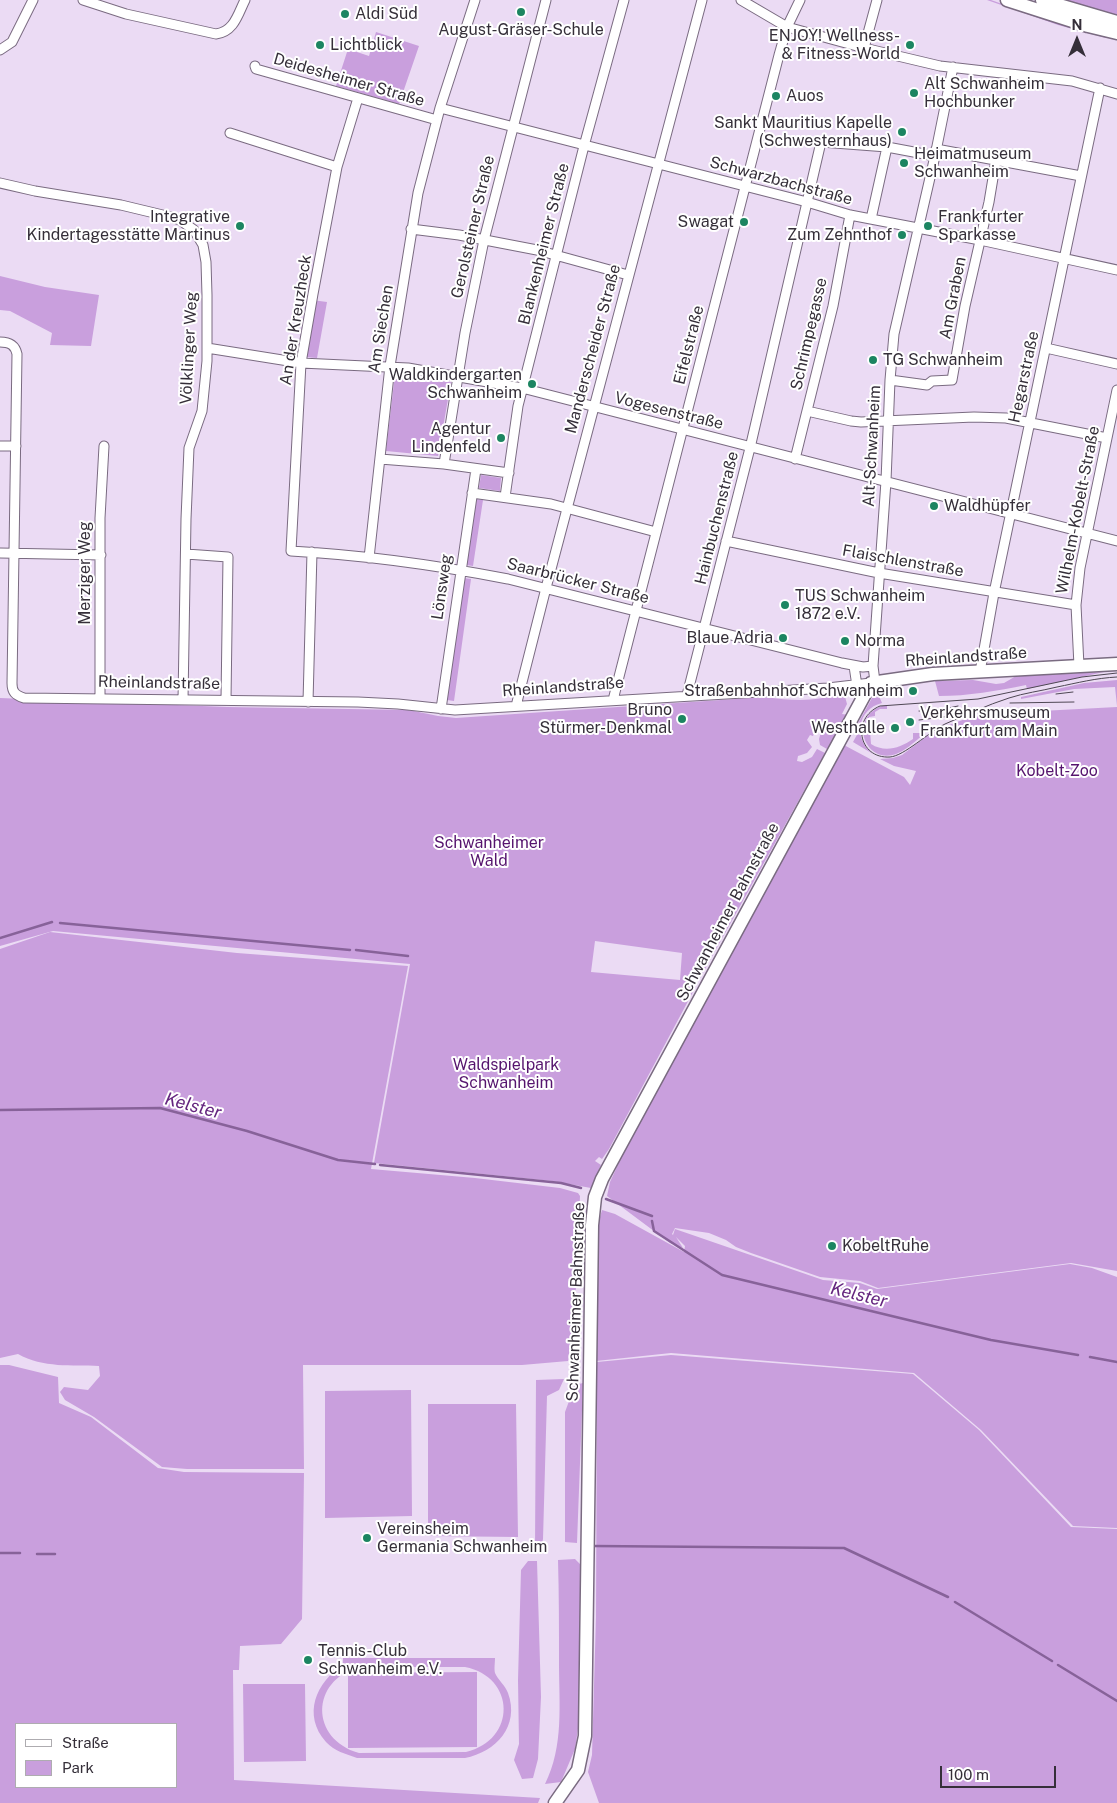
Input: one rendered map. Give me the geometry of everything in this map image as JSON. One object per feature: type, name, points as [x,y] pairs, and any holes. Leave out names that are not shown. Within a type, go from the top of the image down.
[{"type":"street","points":[[0,50],[12,42],[34,0]]},
{"type":"street","points":[[84,0],[126,14],[216,34],[229,30],[245,0]]},
{"type":"street","name":"Am Siechen","points":[[369,558],[390,366],[411,229],[440,108],[475,0]]},
{"type":"street","name":"Gerolsteiner Straße","points":[[444,464],[465,332],[484,240],[546,0]]},
{"type":"street","name":"Blankenheimer Straße","points":[[505,497],[522,388],[584,146],[624,0]]},
{"type":"street","name":"Manderscheider Straße","points":[[516,706],[702,0]]},
{"type":"street","points":[[741,0],[787,27],[864,48],[953,67],[1067,80],[1117,94]]},
{"type":"street","name":"Eifelstraße","points":[[613,700],[744,187],[787,27],[800,0]]},
{"type":"street","points":[[864,48],[877,0]]},
{"type":"street","points":[[1007,0],[1088,26],[1117,33]]},
{"type":"street","points":[[1042,0],[1117,22]]},
{"type":"street","name":"Deidesheimer Straße","points":[[254,66],[256,69],[437,120]]},
{"type":"street","name":"Alt-Schwanheim","points":[[873,683],[894,334],[919,229],[953,67]]},
{"type":"street","name":"Hegarstraße","points":[[980,672],[1010,514],[1100,88]]},
{"type":"street","name":"An der Kreuzheck","points":[[291,551],[301,363],[338,167],[358,98]]},
{"type":"street","name":"Schwarzbachstraße","points":[[440,108],[850,215],[980,240],[1117,270]]},
{"type":"street","points":[[230,133],[338,167]]},
{"type":"street","name":"Hainbuchenstraße","points":[[687,695],[750,448],[821,142],[887,147]]},
{"type":"street","points":[[871,219],[887,147],[996,160],[1080,176]]},
{"type":"street","name":"Am Graben","points":[[890,380],[927,385],[932,381],[952,380],[965,306],[989,202],[996,160]]},
{"type":"street","name":"Völklinger Weg","points":[[0,183],[35,191],[121,205],[180,220],[194,230],[203,245],[206,262],[207,348],[202,411],[189,448],[183,700]]},
{"type":"street","name":"Schrimpegasse","points":[[795,459],[833,306],[850,215]]},
{"type":"street","points":[[411,229],[484,240],[557,256],[628,275]]},
{"type":"street","points":[[0,342],[11,344],[16,348],[18,354],[14,553]]},
{"type":"street","name":"Vogesenstraße","points":[[207,348],[301,363],[390,366],[522,388],[1117,541]]},
{"type":"street","points":[[1046,348],[1117,364]]},
{"type":"street","name":"Wilhelm-Kobelt-Straße","points":[[1079,666],[1076,605],[1080,568],[1117,390]]},
{"type":"street","points":[[807,411],[851,422],[889,422],[974,417],[1006,418],[1107,438]]},
{"type":"street","points":[[0,446],[16,446]]},
{"type":"street","name":"Merziger Weg","points":[[100,699],[100,518],[104,446]]},
{"type":"street","points":[[380,459],[444,464],[509,473]]},
{"type":"street","name":"Lönsweg","points":[[441,709],[476,469]]},
{"type":"street","points":[[472,493],[567,508],[656,532]]},
{"type":"street","name":"Flaischlenstraße","points":[[726,541],[879,573],[1076,605]]},
{"type":"street","name":"Saarbrücker Straße","points":[[291,551],[369,558],[460,570],[546,588],[854,666],[873,666]]},
{"type":"street","points":[[308,702],[312,552]]},
{"type":"street","points":[[0,553],[100,555]]},
{"type":"street","name":"Rheinlandstraße","points":[[14,553],[12,690],[16,695],[24,698],[398,704],[441,709],[857,686],[933,674],[1117,664]]},
{"type":"street","points":[[186,554],[228,557],[226,700]]},
{"type":"street","points":[[854,666],[857,686]]},
{"type":"street","name":"Schwanheimer Bahnstraße","points":[[555,1803],[578,1770],[585,1736],[592,1225],[595,1197],[602,1179],[628,1129],[658,1078],[873,683]]},
{"type":"green space","points":[[987,0],[991,0],[1106,38],[1058,25]]},
{"type":"green space","points":[[1053,0],[1117,0],[1117,18]]},
{"type":"green space","points":[[376,32],[419,46],[399,104],[336,86],[348,49],[369,56]]},
{"type":"green space","points":[[0,276],[45,287],[99,295],[91,346],[50,345],[52,333],[10,311],[0,310]]},
{"type":"green space","points":[[312,300],[327,302],[317,358],[304,357]]},
{"type":"green space","points":[[395,374],[451,382],[438,456],[386,451]]},
{"type":"green space","points":[[481,475],[501,478],[500,491],[479,488]]},
{"type":"green space","points":[[475,499],[483,500],[473,566],[466,565]]},
{"type":"green space","points":[[464,578],[471,579],[454,701],[447,700]]},
{"type":"green space","points":[[1104,672],[1027,689],[1026,685],[982,693],[950,696],[939,696],[935,681],[973,680],[996,684],[1004,683],[1016,676]]},
{"type":"green space","points":[[1117,680],[1117,706],[1115,687],[1074,689],[1021,699],[1021,697],[1084,683]]},
{"type":"green space","name":"Schwanheimer Wald","points":[[844,693],[847,704],[842,714],[849,715],[832,746],[827,749],[820,745],[821,732],[816,730],[813,736],[810,735],[807,740],[812,747],[807,753],[798,756],[797,761],[802,762],[812,757],[817,749],[825,753],[699,980],[692,979],[690,984],[694,990],[609,1149],[602,1159],[599,1157],[595,1161],[601,1165],[591,1188],[552,1181],[374,1163],[410,964],[53,931],[0,946],[0,698],[227,707],[409,710],[456,718],[765,697],[804,700]],"holes":[[[595,941],[682,953],[680,980],[591,972]]]},
{"type":"green space","points":[[878,694],[882,703],[867,711],[863,718],[860,733],[862,741],[873,754],[853,742],[858,733],[854,731],[872,698]]},
{"type":"green space","points":[[882,706],[887,706],[887,709],[880,709],[875,712],[875,716],[869,717],[871,744],[887,749],[903,745],[913,739],[913,733],[920,733],[922,736],[899,753],[885,756],[876,753],[869,747],[863,729],[865,720],[872,712]]},
{"type":"green space","name":"Kobelt-Zoo","points":[[1117,707],[1117,1271],[1071,1263],[878,1288],[860,1281],[820,1277],[751,1253],[709,1233],[675,1228],[672,1234],[675,1229],[823,1280],[860,1283],[877,1289],[1070,1264],[1092,1268],[1117,1277],[1117,1528],[1073,1526],[981,1430],[914,1373],[671,1353],[596,1361],[598,1224],[602,1210],[615,1214],[684,1252],[685,1246],[676,1237],[683,1248],[670,1243],[607,1196],[610,1182],[627,1145],[842,744],[904,777],[910,785],[916,771],[894,766],[880,759],[902,755],[927,736],[965,719],[984,714]]},
{"type":"green space","points":[[50,932],[237,953],[408,966],[371,1169],[475,1178],[560,1188],[578,1193],[580,1196],[575,1308],[568,1361],[522,1365],[303,1365],[304,1469],[187,1469],[162,1467],[94,1417],[65,1400],[60,1392],[64,1387],[88,1390],[100,1376],[99,1366],[47,1364],[18,1354],[0,1358],[0,949]]},
{"type":"green space","points":[[671,1355],[913,1374],[979,1430],[1071,1527],[1117,1529],[1117,1803],[599,1803],[588,1772],[592,1755],[596,1617],[597,1362]]},
{"type":"green space","points":[[0,1365],[9,1365],[58,1377],[59,1403],[91,1417],[158,1468],[184,1472],[304,1473],[302,1619],[281,1644],[240,1646],[239,1670],[233,1670],[234,1780],[540,1798],[538,1803],[0,1803]]},
{"type":"green space","points":[[564,1379],[559,1390],[547,1396],[543,1539],[541,1548],[535,1549],[536,1380]]},
{"type":"green space","points":[[583,1383],[577,1543],[565,1542],[565,1412],[575,1385]]},
{"type":"green space","points":[[411,1390],[412,1516],[325,1518],[325,1391]]},
{"type":"green space","points":[[428,1404],[516,1404],[518,1537],[428,1536]]},
{"type":"green space","points":[[575,1559],[580,1564],[581,1709],[575,1749],[561,1782],[545,1784],[555,1755],[559,1725],[558,1560]]},
{"type":"green space","points":[[528,1561],[537,1561],[541,1697],[538,1759],[533,1778],[522,1779],[514,1760],[519,1744],[518,1680],[521,1570]]},
{"type":"green space","points":[[343,1658],[495,1658],[495,1673],[507,1690],[511,1705],[511,1716],[508,1726],[503,1736],[486,1750],[465,1758],[357,1758],[344,1754],[326,1742],[319,1732],[314,1710],[319,1690],[326,1680],[343,1665]],"holes":[[[359,1667],[465,1667],[482,1673],[494,1683],[501,1695],[504,1709],[502,1722],[495,1735],[483,1745],[466,1752],[359,1753],[343,1746],[331,1736],[325,1723],[322,1710],[331,1684],[343,1674]]]},
{"type":"green space","points":[[477,1672],[477,1747],[348,1748],[348,1673]]},
{"type":"green space","points":[[243,1684],[305,1684],[306,1761],[244,1762]]},
{"type":"waterway","points":[[0,938],[52,922]]},
{"type":"waterway","points":[[60,923],[350,950]]},
{"type":"waterway","points":[[356,950],[408,956]]},
{"type":"waterway","name":"Kelster","points":[[0,1110],[160,1108],[247,1131],[338,1160],[375,1164]]},
{"type":"waterway","name":"Kelster","points":[[380,1165],[561,1183],[581,1188]]},
{"type":"waterway","name":"Kelster","points":[[606,1199],[652,1216]]},
{"type":"waterway","name":"Kelster","points":[[652,1221],[654,1231],[722,1275],[991,1340],[1078,1355]]},
{"type":"waterway","name":"Kelster","points":[[1090,1357],[1117,1362]]},
{"type":"waterway","points":[[593,1546],[844,1548],[948,1597]]},
{"type":"waterway","points":[[0,1553],[20,1553]]},
{"type":"waterway","points":[[37,1554],[55,1554]]},
{"type":"waterway","points":[[955,1602],[1052,1661]]},
{"type":"waterway","points":[[1058,1665],[1117,1701]]},
{"type":"tram line","points":[[1117,673],[1082,677],[978,699],[880,706],[865,719],[862,737],[865,745],[871,752],[879,756],[896,756],[945,724],[1001,701],[1079,682],[1117,677]]},
{"type":"tram line","points":[[1056,694],[1073,692]]},
{"type":"tram line","points":[[1010,703],[1074,702]]},
{"type":"tram line","points":[[919,711],[940,710],[958,706]]},
{"type":"tram line","points":[[919,720],[952,716]]},
{"type":"place","name":"August-Gräser-Schule","points":[[521,12]]},
{"type":"place","name":"Aldi Süd","points":[[345,14]]},
{"type":"place","name":"Lichtblick","points":[[320,45]]},
{"type":"place","name":"ENJOY! Wellness- & Fitness-World","points":[[910,45]]},
{"type":"place","name":"Alt Schwanheim Hochbunker","points":[[914,93]]},
{"type":"place","name":"Auos","points":[[776,96]]},
{"type":"place","name":"Sankt Mauritius Kapelle (Schwesternhaus)","points":[[902,132]]},
{"type":"place","name":"Heimatmuseum Schwanheim","points":[[904,163]]},
{"type":"place","name":"Swagat","points":[[744,222]]},
{"type":"place","name":"Integrative Kindertagesstätte Martinus","points":[[240,226]]},
{"type":"place","name":"Frankfurter Sparkasse","points":[[928,226]]},
{"type":"place","name":"Zum Zehnthof","points":[[902,235]]},
{"type":"place","name":"TG Schwanheim","points":[[873,360]]},
{"type":"place","name":"Waldkindergarten Schwanheim","points":[[532,384]]},
{"type":"place","name":"Agentur Lindenfeld","points":[[501,438]]},
{"type":"place","name":"Waldhüpfer","points":[[934,506]]},
{"type":"place","name":"TUS Schwanheim 1872 e.V.","points":[[785,605]]},
{"type":"place","name":"Blaue Adria","points":[[783,638]]},
{"type":"place","name":"Norma","points":[[845,641]]},
{"type":"place","name":"Straßenbahnhof Schwanheim","points":[[913,691]]},
{"type":"place","name":"Bruno Stürmer-Denkmal","points":[[682,719]]},
{"type":"place","name":"Verkehrsmuseum Frankfurt am Main","points":[[910,722]]},
{"type":"place","name":"Westhalle","points":[[895,728]]},
{"type":"place","name":"KobeltRuhe","points":[[832,1246]]},
{"type":"place","name":"Vereinsheim Germania Schwanheim","points":[[367,1538]]},
{"type":"place","name":"Tennis-Club Schwanheim e.V.","points":[[308,1660]]},
{"type":"park label","name":"Waldspielpark Schwanheim","points":[[506,1074]]}]
